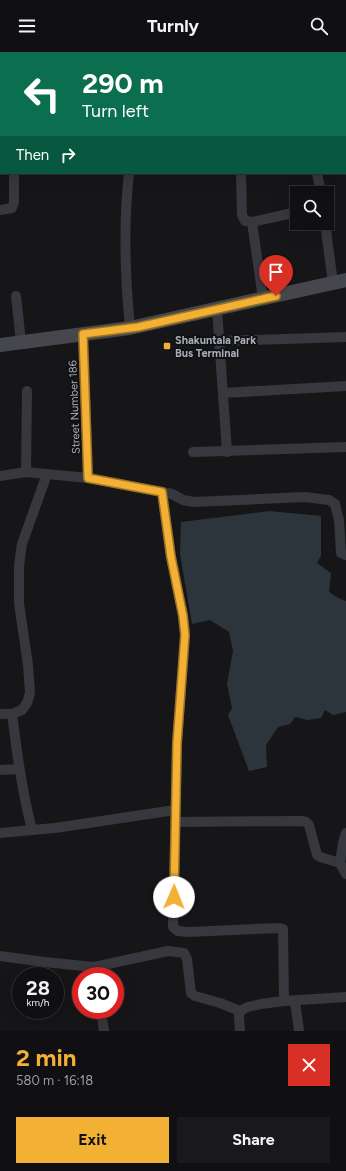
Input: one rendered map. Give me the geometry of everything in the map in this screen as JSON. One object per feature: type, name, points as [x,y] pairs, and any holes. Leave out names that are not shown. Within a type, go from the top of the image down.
[{"type":"main road","points":[[0,345],[130,328],[339,282]]},
{"type":"street","points":[[0,210],[12,208],[14,202],[14,174]]},
{"type":"street","points":[[129,174],[126,197],[125,267],[130,328]]},
{"type":"street","points":[[241,174],[242,214],[245,221],[252,222],[290,214]]},
{"type":"street","points":[[317,174],[320,186]]},
{"type":"street","points":[[252,222],[263,299]]},
{"type":"street","points":[[328,230],[339,282]]},
{"type":"street","points":[[16,296],[21,342]]},
{"type":"street","points":[[217,310],[227,452]]},
{"type":"street","name":"Street Number 186","points":[[83,334],[88,478]]},
{"type":"street","points":[[220,341],[346,337]]},
{"type":"street","points":[[223,393],[346,386]]},
{"type":"street","points":[[26,472],[27,391]]},
{"type":"street","points":[[193,452],[346,447]]},
{"type":"street","points":[[0,476],[26,472],[88,478],[172,494],[184,500],[194,502],[304,497],[329,500],[335,504],[339,520],[341,553],[346,555]]},
{"type":"street","points":[[0,714],[12,714],[22,710],[27,703],[30,693],[28,665],[19,603],[19,566],[22,544],[47,474]]},
{"type":"street","points":[[162,492],[171,557],[183,616],[185,635],[177,743],[173,927],[178,931],[188,932],[283,929],[284,1001]]},
{"type":"street","points":[[12,714],[19,769],[25,803],[32,830]]},
{"type":"street","points":[[0,770],[19,769]]},
{"type":"street","points":[[0,832],[55,828],[175,810]]},
{"type":"street","points":[[175,822],[306,822],[309,825],[317,855],[320,858],[340,863]]},
{"type":"street","points":[[346,833],[340,863],[346,874]]},
{"type":"street","points":[[112,967],[168,951],[184,953],[187,959],[191,993],[194,996],[220,1002],[240,1011]]},
{"type":"street","points":[[0,956],[72,967]]},
{"type":"street","points":[[240,1011],[248,1007],[261,1004],[284,1001],[346,998]]},
{"type":"street","points":[[295,1001],[299,1031]]},
{"type":"street","points":[[240,1011],[240,1031]]},
{"type":"street","points":[[102,1019],[104,1031]]},
{"type":"shaded area","points":[[269,511],[321,516],[321,556],[317,563],[331,573],[329,592],[346,601],[346,712],[333,715],[325,710],[321,718],[308,720],[295,717],[290,724],[278,727],[266,745],[267,767],[249,771],[228,715],[232,708],[227,684],[233,651],[229,632],[210,620],[192,624],[180,554],[181,522]]},
{"type":"place","name":"Shakuntala Park Bus Terminal","points":[[167,346]]},
{"type":"route","points":[[174,897],[177,743],[185,647],[183,616],[171,557],[162,492],[88,478],[83,334],[138,327],[276,296]]}]
